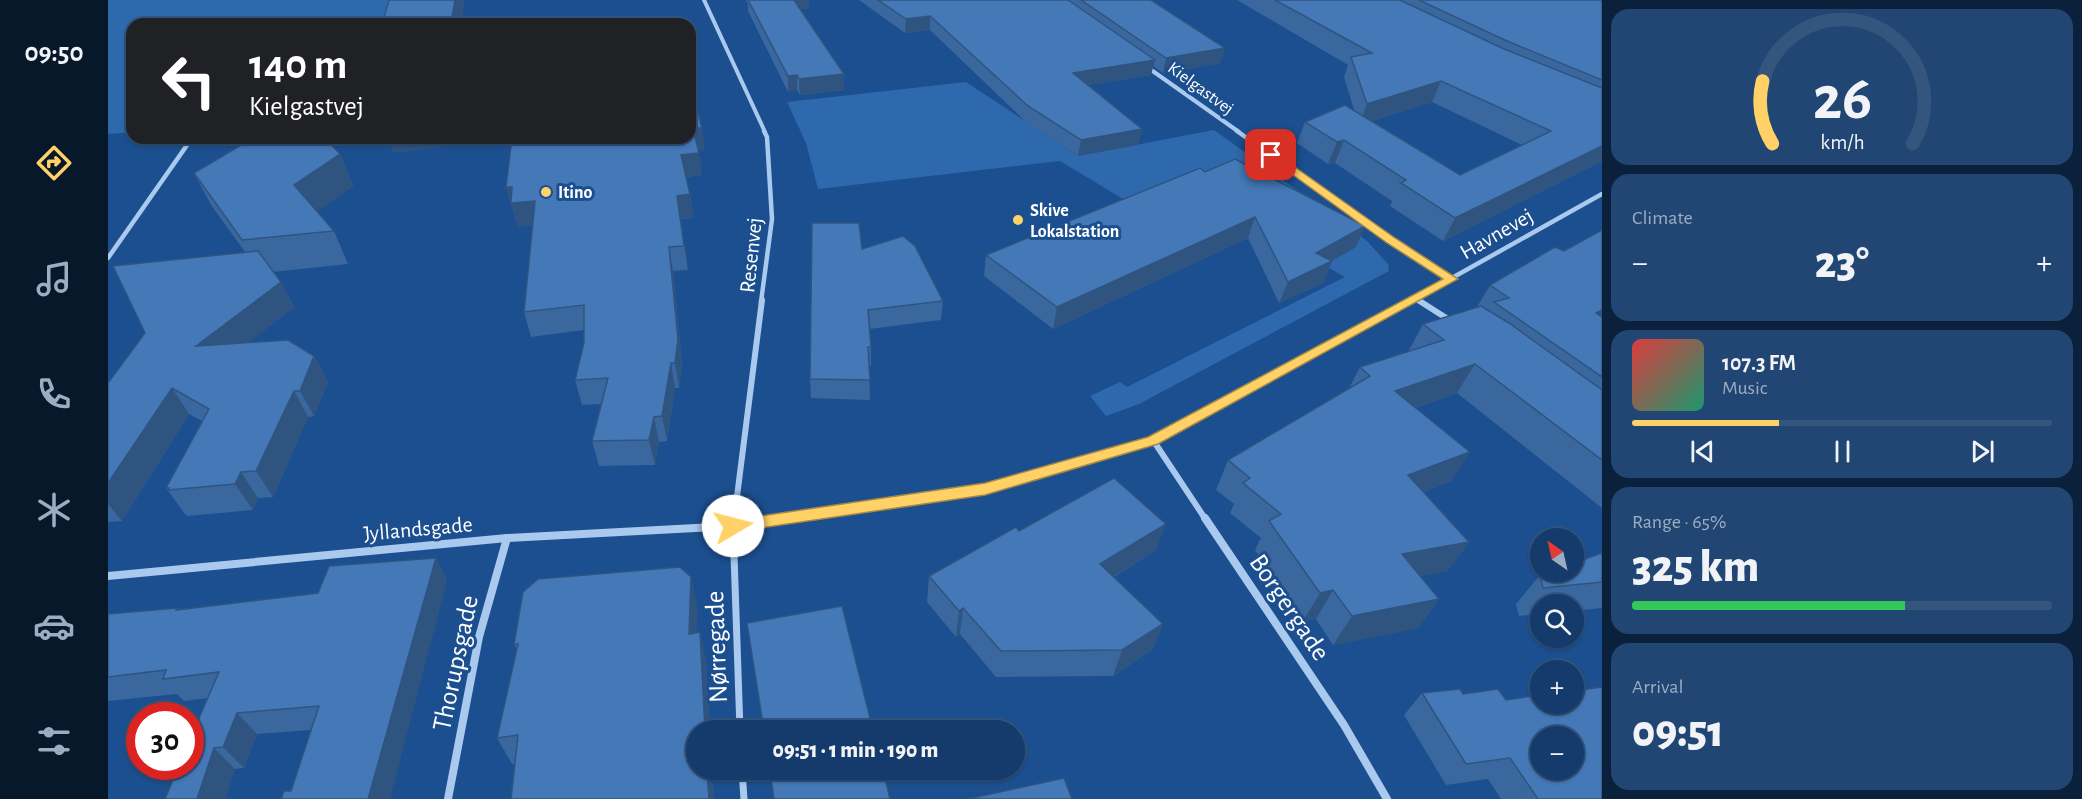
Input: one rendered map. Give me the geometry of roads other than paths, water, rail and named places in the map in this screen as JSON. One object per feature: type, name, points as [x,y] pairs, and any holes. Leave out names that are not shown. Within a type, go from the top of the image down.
[{"type":"street","name":"Resenvej","points":[[704,0],[767,137],[772,219],[733,526]]},
{"type":"street","name":"Kielgastvej","points":[[1139,61],[1391,241],[1452,279]]},
{"type":"street","points":[[108,258],[188,144]]},
{"type":"street","name":"Havnevej","points":[[733,526],[985,489],[1153,440],[1416,299],[1602,194]]},
{"type":"street","points":[[1416,299],[1457,324]]},
{"type":"street","name":"Borgergade","points":[[1153,440],[1344,725],[1388,799]]},
{"type":"street","name":"Jyllandsgade","points":[[108,576],[507,538],[733,526]]},
{"type":"street","name":"Nørregade","points":[[733,526],[739,720]]},
{"type":"street","name":"Thorupsgade","points":[[448,799],[479,637],[507,538]]},
{"type":"street","points":[[743,780],[744,799]]},
{"type":"place","name":"Itino","points":[[546,192]]},
{"type":"place","name":"Skive Lokalstation","points":[[1018,220]]}]
